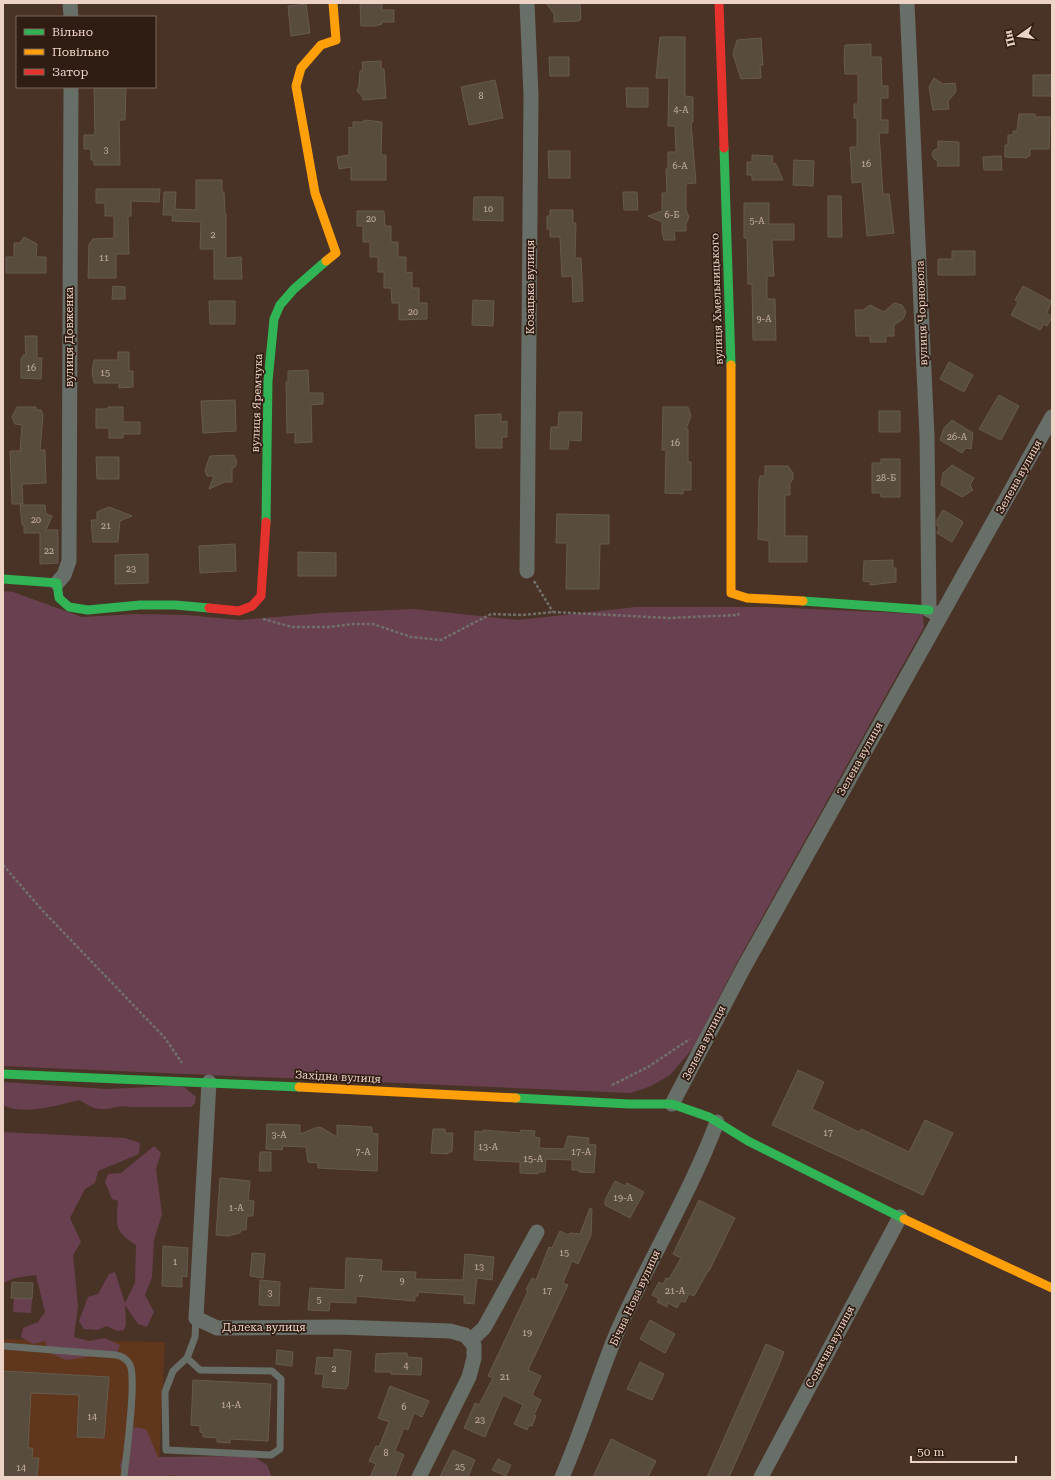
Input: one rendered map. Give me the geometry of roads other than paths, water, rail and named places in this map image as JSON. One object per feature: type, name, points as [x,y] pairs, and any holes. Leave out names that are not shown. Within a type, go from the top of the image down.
[{"type":"street","points":[[70,3],[70,16]]},
{"type":"street","name":"вулиця Яремчука","points":[[57,583],[59,598],[69,607],[88,610],[140,604],[174,605],[239,611],[252,606],[261,596],[266,526],[268,380],[274,319],[280,305],[294,290],[336,253],[315,193],[296,86],[301,68],[321,46],[336,40],[333,3]]},
{"type":"street","name":"Козацька вулиця","points":[[527,3],[531,95],[527,571]]},
{"type":"street","name":"вулиця Хмельницького","points":[[719,3],[732,380],[732,593],[747,598],[935,613]]},
{"type":"street","name":"вулиця Чорновола","points":[[907,3],[935,613]]},
{"type":"street","name":"вулиця Довженка","points":[[57,583],[64,576],[69,561],[71,88]]},
{"type":"street","name":"Зелена вулиця","points":[[672,1104],[935,613],[1052,417]]},
{"type":"street","points":[[3,579],[57,583]]},
{"type":"street","name":"Західна вулиця","points":[[3,1074],[202,1082],[629,1104],[672,1104],[709,1117],[748,1141],[900,1218],[1052,1288]]},
{"type":"street","points":[[196,1318],[202,1082]]},
{"type":"street","name":"Бічна Нова вулиця","points":[[562,1477],[587,1416],[618,1330],[692,1179],[717,1122]]},
{"type":"street","name":"Сонячна вулиця","points":[[761,1477],[900,1218]]},
{"type":"street","points":[[419,1477],[469,1377],[474,1358],[474,1345],[470,1341],[484,1328],[537,1232]]},
{"type":"street","name":"Далека вулиця","points":[[196,1318],[217,1328],[338,1327],[450,1331],[465,1335],[470,1341]]},
{"type":"lane","points":[[187,1358],[200,1370],[272,1371],[281,1379],[280,1449],[271,1455],[166,1450],[165,1392],[173,1371],[187,1358],[195,1337],[196,1318]]},
{"type":"lane","points":[[3,1346],[116,1354],[124,1357],[130,1365],[132,1382],[124,1477]]}]
